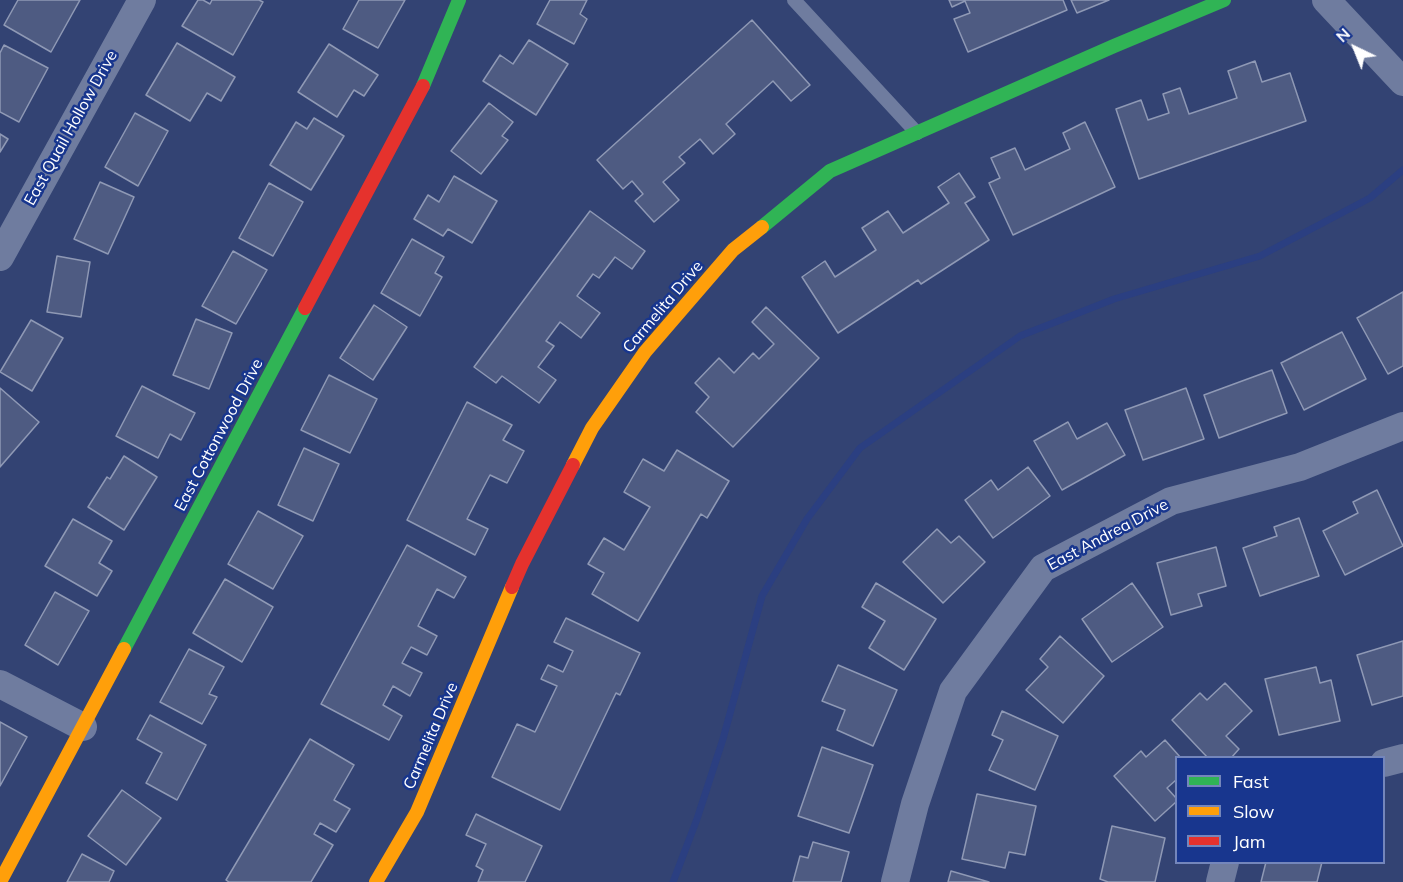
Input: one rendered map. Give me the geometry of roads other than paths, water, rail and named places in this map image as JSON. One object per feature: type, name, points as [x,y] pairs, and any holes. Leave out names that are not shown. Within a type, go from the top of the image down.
[{"type":"street","name":"East Quail Hollow Drive","points":[[0,257],[142,0]]},
{"type":"street","name":"East Cottonwood Drive","points":[[0,882],[428,77],[459,0]]},
{"type":"street","name":"Carmelita Drive","points":[[376,882],[417,812],[528,554],[592,428],[645,352],[733,250],[830,171],[1224,0]]},
{"type":"street","points":[[1326,0],[1403,82]]},
{"type":"street","name":"East Andrea Drive","points":[[895,882],[915,804],[954,691],[1043,568],[1171,501],[1300,467],[1403,426]]},
{"type":"street","points":[[0,684],[83,727]]},
{"type":"street","points":[[1385,762],[1403,758]]},
{"type":"street","points":[[1220,882],[1224,864]]},
{"type":"lane","points":[[794,0],[917,133]]},
{"type":"waterway","points":[[673,882],[697,819],[723,739],[762,596],[807,519],[860,448],[1020,336],[1114,299],[1260,256],[1370,198],[1403,170]]}]
